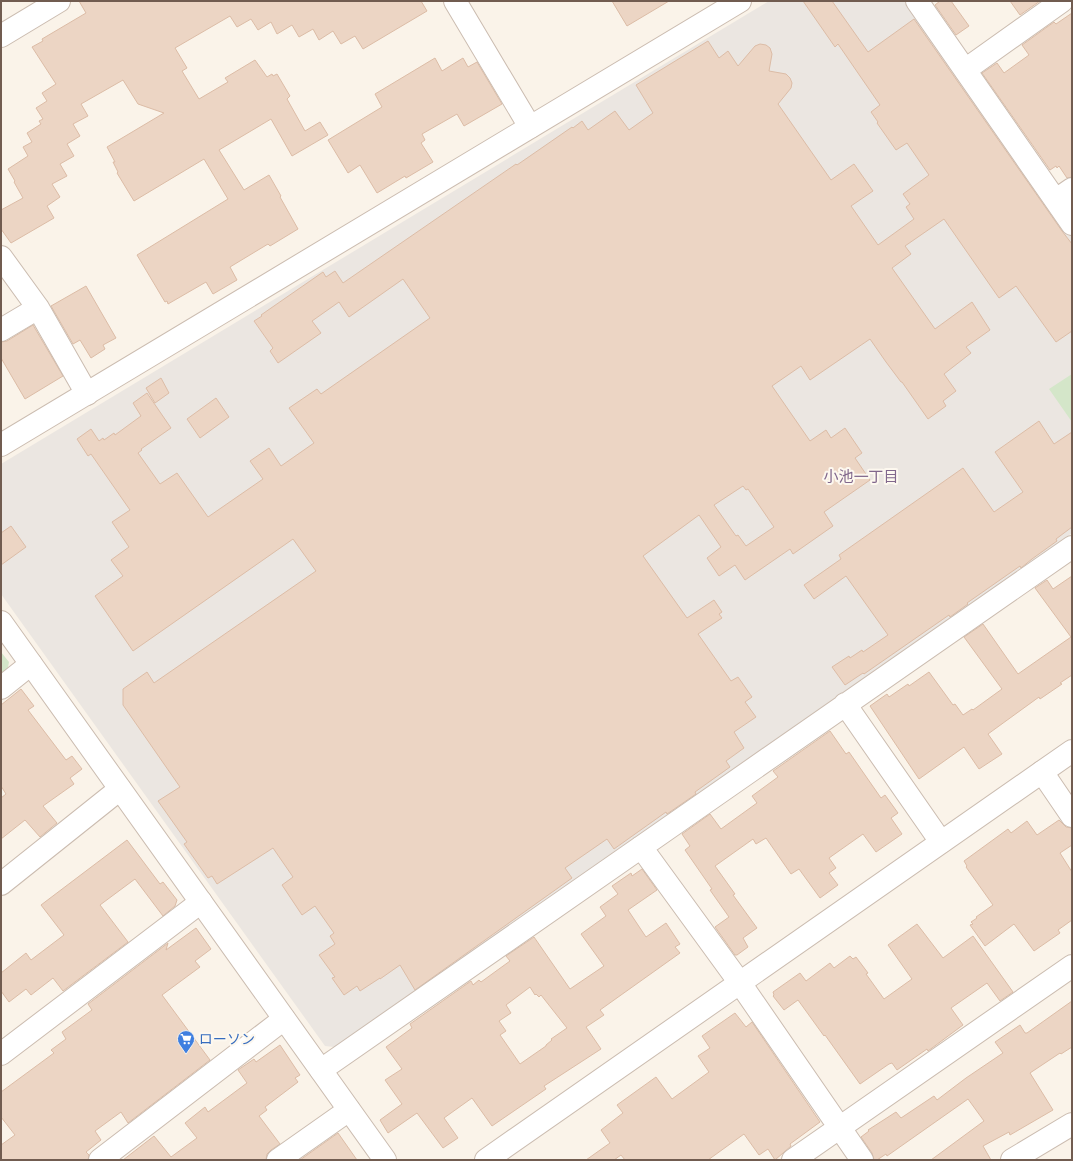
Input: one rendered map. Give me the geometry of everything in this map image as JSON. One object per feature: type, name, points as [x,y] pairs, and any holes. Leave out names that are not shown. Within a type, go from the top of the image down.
[{"type":"street","points":[[1,36],[59,1]]},
{"type":"street","points":[[455,1],[530,127]]},
{"type":"street","points":[[1,445],[740,1]]},
{"type":"street","points":[[917,1],[965,70],[1064,194],[1072,224]]},
{"type":"street","points":[[965,70],[1062,1]]},
{"type":"street","points":[[1,257],[38,308],[87,394]]},
{"type":"street","points":[[1,330],[38,308]]},
{"type":"street","points":[[321,1070],[1072,546]]},
{"type":"street","points":[[1,622],[385,1160]]},
{"type":"street","points":[[1,688],[31,664]]},
{"type":"street","points":[[845,704],[941,842]]},
{"type":"street","points":[[486,1160],[1072,751]]},
{"type":"street","points":[[1042,772],[1072,816]]},
{"type":"street","points":[[1,884],[120,789]]},
{"type":"street","points":[[641,847],[740,983],[862,1160]]},
{"type":"street","points":[[1,1054],[201,902]]},
{"type":"street","points":[[793,1160],[1072,966]]},
{"type":"street","points":[[100,1160],[284,1019]]},
{"type":"street","points":[[278,1160],[349,1110]]},
{"type":"street","points":[[1012,1160],[1072,1124]]},
{"type":"shaded area","points":[[769,1],[907,1],[1072,237],[1072,533],[334,1047],[325,1046],[1,594],[1,464]]},
{"type":"green space","points":[[1072,374],[1072,422],[1049,389]]},
{"type":"green space","points":[[1,652],[9,662],[7,673],[1,677]]},
{"type":"building","points":[[79,1],[421,1],[427,11],[363,49],[355,36],[341,44],[333,31],[319,40],[313,29],[299,37],[292,25],[277,34],[271,22],[258,30],[251,19],[237,27],[230,16],[175,48],[187,68],[182,71],[199,99],[228,82],[225,78],[255,60],[267,77],[272,74],[273,76],[277,74],[290,96],[287,99],[305,131],[320,122],[328,135],[292,156],[271,119],[219,150],[244,190],[269,175],[298,229],[270,246],[268,244],[230,267],[237,280],[213,294],[206,282],[168,304],[167,301],[165,302],[137,255],[228,199],[204,159],[134,201],[117,173],[118,172],[113,162],[115,162],[107,147],[164,113],[138,104],[123,80],[81,104],[88,116],[73,124],[80,136],[67,144],[74,156],[60,164],[67,176],[52,184],[60,197],[47,206],[54,218],[11,243],[1,229],[1,210],[23,198],[8,169],[28,156],[23,147],[32,142],[27,133],[41,124],[39,121],[43,119],[36,108],[47,101],[42,93],[56,84],[32,47],[43,41],[42,39],[86,13]]},
{"type":"building","points":[[612,1],[669,1],[627,26]]},
{"type":"building","points":[[803,1],[832,1],[868,52],[914,19],[1072,244],[1072,331],[1056,342],[1016,286],[999,298],[944,219],[905,246],[911,254],[892,268],[935,329],[972,302],[990,330],[966,347],[971,353],[944,374],[956,391],[943,401],[946,406],[928,419],[870,339],[810,380],[801,366],[772,386],[810,441],[826,430],[831,438],[845,428],[862,453],[855,458],[870,480],[824,512],[833,526],[793,554],[790,549],[745,580],[735,565],[719,576],[707,558],[721,547],[699,515],[643,556],[687,618],[714,600],[722,612],[719,614],[722,618],[698,634],[731,681],[738,677],[752,697],[745,702],[756,717],[734,732],[744,748],[726,761],[730,767],[695,792],[696,794],[667,814],[666,812],[614,849],[607,839],[565,868],[572,878],[415,990],[400,965],[360,991],[357,986],[344,995],[332,978],[335,977],[319,955],[335,944],[330,936],[334,933],[315,906],[302,915],[282,885],[293,877],[273,848],[217,884],[212,876],[208,878],[184,844],[187,842],[158,801],[180,787],[123,705],[123,689],[147,672],[154,683],[316,571],[293,539],[133,651],[95,596],[123,576],[111,560],[129,547],[112,522],[130,510],[91,454],[88,456],[77,439],[91,429],[99,441],[103,438],[104,440],[114,433],[115,435],[141,416],[133,403],[147,393],[171,428],[141,449],[142,450],[138,453],[160,484],[177,473],[208,517],[263,479],[250,461],[269,448],[281,466],[314,443],[289,408],[317,389],[321,394],[430,318],[403,279],[349,317],[339,302],[312,321],[321,333],[278,363],[270,351],[273,348],[254,321],[323,272],[326,277],[335,271],[343,283],[516,164],[517,165],[582,121],[588,130],[615,111],[629,130],[653,113],[636,85],[708,41],[719,58],[728,51],[738,66],[755,46],[760,44],[766,45],[770,48],[772,54],[769,71],[786,74],[792,83],[791,88],[778,104],[831,180],[854,164],[873,191],[851,206],[878,245],[914,219],[906,207],[910,204],[903,194],[929,175],[907,143],[896,150],[871,112],[880,105],[838,44],[835,47]],"holes":[[[743,486],[746,490],[748,489],[774,527],[746,546],[738,535],[736,536],[714,505]]]},
{"type":"building","points":[[940,1],[951,1],[969,26],[956,35],[935,5]]},
{"type":"building","points":[[1010,1],[1040,1],[1020,15]]},
{"type":"building","points":[[1072,13],[1072,177],[1067,178],[1059,166],[1057,168],[1056,166],[1050,170],[982,73],[997,63],[1004,73],[1029,55],[1022,45],[1054,22],[1056,24]]},
{"type":"building","points":[[435,58],[442,71],[463,58],[468,67],[477,62],[502,104],[464,126],[457,114],[422,134],[425,140],[421,143],[433,162],[406,178],[405,176],[377,193],[360,165],[348,173],[328,140],[382,107],[375,94]]},
{"type":"building","points":[[86,286],[116,338],[103,345],[105,349],[91,358],[80,340],[73,344],[51,306]]},
{"type":"building","points":[[33,325],[63,376],[25,399],[1,358],[1,342],[7,341]]},
{"type":"building","points":[[161,378],[169,393],[155,403],[146,388]]},
{"type":"building","points":[[216,398],[229,417],[200,438],[187,419]]},
{"type":"building","points":[[1039,421],[1054,444],[1072,432],[1072,527],[1056,539],[1057,541],[1021,568],[1020,566],[967,603],[968,604],[950,617],[949,615],[864,674],[863,673],[845,685],[832,667],[849,656],[850,658],[862,650],[863,652],[888,635],[846,576],[814,599],[804,585],[841,559],[839,555],[963,468],[994,512],[1023,492],[995,452]]},
{"type":"building","points":[[11,526],[26,547],[1,565],[1,533]]},
{"type":"building","points":[[1072,576],[1072,675],[1060,683],[1062,684],[1040,699],[1039,697],[988,734],[1002,754],[979,769],[964,747],[919,779],[870,706],[887,694],[889,697],[908,684],[909,686],[929,672],[953,705],[955,704],[963,715],[972,709],[973,710],[1002,689],[964,637],[983,624],[1018,674],[1071,637],[1035,588],[1047,580],[1053,589]]},
{"type":"building","points":[[21,689],[34,706],[28,710],[66,760],[72,756],[82,769],[70,778],[74,784],[43,806],[57,823],[40,837],[25,820],[1,839],[1,798],[6,794],[1,786],[1,705]]},
{"type":"building","points":[[830,731],[846,754],[849,752],[881,798],[885,795],[898,813],[891,818],[902,834],[876,852],[863,834],[829,858],[836,868],[829,873],[838,885],[820,898],[799,869],[791,874],[766,838],[756,844],[753,839],[715,866],[735,894],[733,895],[757,928],[743,938],[748,947],[735,955],[715,927],[729,917],[685,850],[690,846],[682,834],[710,814],[721,829],[757,803],[752,796],[778,777],[773,771]]},
{"type":"building","points":[[1059,820],[1066,827],[1072,828],[1072,845],[1060,853],[1072,872],[1072,920],[1058,930],[1060,933],[1034,951],[1014,924],[985,946],[970,925],[973,924],[971,922],[977,918],[976,917],[993,905],[966,867],[967,866],[964,861],[1008,829],[1011,833],[1027,821],[1037,835]]},
{"type":"building","points":[[127,840],[160,884],[163,882],[177,900],[175,906],[163,916],[135,879],[100,905],[128,942],[63,991],[53,978],[31,995],[26,989],[9,1002],[1,991],[1,973],[26,953],[31,960],[64,935],[41,905]]},
{"type":"building","points":[[642,869],[657,890],[628,910],[646,937],[666,923],[680,944],[675,947],[680,953],[600,1010],[604,1015],[586,1027],[601,1049],[544,1086],[546,1089],[492,1126],[472,1098],[444,1118],[458,1138],[443,1148],[417,1113],[388,1133],[380,1120],[402,1104],[385,1080],[402,1069],[386,1047],[412,1028],[410,1024],[471,981],[473,985],[479,980],[481,982],[510,961],[506,956],[534,937],[570,989],[604,966],[581,934],[606,916],[600,907],[618,894],[612,886],[631,873],[632,876]],"holes":[[[530,987],[535,995],[536,994],[539,997],[541,995],[567,1028],[551,1039],[552,1040],[546,1046],[520,1064],[500,1035],[506,1031],[499,1021],[511,1013],[506,1005]]]},
{"type":"building","points":[[917,924],[943,958],[973,936],[1013,992],[1000,1001],[987,983],[951,1008],[963,1025],[928,1051],[927,1049],[897,1070],[892,1063],[889,1064],[860,1084],[798,1000],[784,1010],[773,996],[773,992],[800,973],[806,981],[830,963],[834,968],[850,956],[853,959],[856,957],[884,999],[912,979],[888,945]]},
{"type":"building","points":[[196,928],[211,949],[195,961],[200,967],[162,995],[210,1060],[128,1123],[121,1112],[95,1131],[101,1140],[86,1152],[89,1155],[88,1160],[1,1160],[1,1145],[15,1135],[1,1117],[1,1092],[54,1053],[51,1050],[66,1039],[62,1032],[92,1010],[88,1004],[168,943],[166,950]]},
{"type":"building","points":[[1072,1001],[1072,1047],[1061,1054],[1060,1053],[1030,1073],[1053,1110],[1010,1135],[1009,1132],[983,1146],[991,1160],[931,1160],[984,1121],[968,1099],[887,1156],[886,1154],[877,1160],[874,1160],[872,1153],[861,1137],[869,1131],[868,1130],[896,1112],[901,1118],[934,1096],[937,1100],[1003,1053],[995,1042],[1020,1025],[1025,1033],[1027,1033]]},
{"type":"building","points":[[735,1013],[746,1027],[752,1022],[820,1122],[790,1144],[791,1146],[775,1160],[768,1149],[759,1155],[744,1134],[708,1160],[625,1160],[621,1155],[614,1160],[586,1160],[610,1143],[601,1130],[623,1113],[617,1105],[656,1077],[672,1099],[709,1072],[698,1056],[710,1048],[702,1036]]},
{"type":"building","points":[[280,1045],[300,1075],[295,1078],[298,1082],[265,1107],[267,1110],[259,1116],[280,1144],[267,1154],[266,1160],[123,1160],[154,1136],[171,1157],[197,1138],[185,1123],[205,1107],[208,1112],[247,1083],[238,1070],[254,1059],[256,1062]]},
{"type":"building","points":[[338,1133],[357,1160],[300,1160]]},
{"type":"place","name":"ローソン","points":[[186,1054]]},
{"type":"district","name":"小池一丁目","points":[[861,477]]}]
